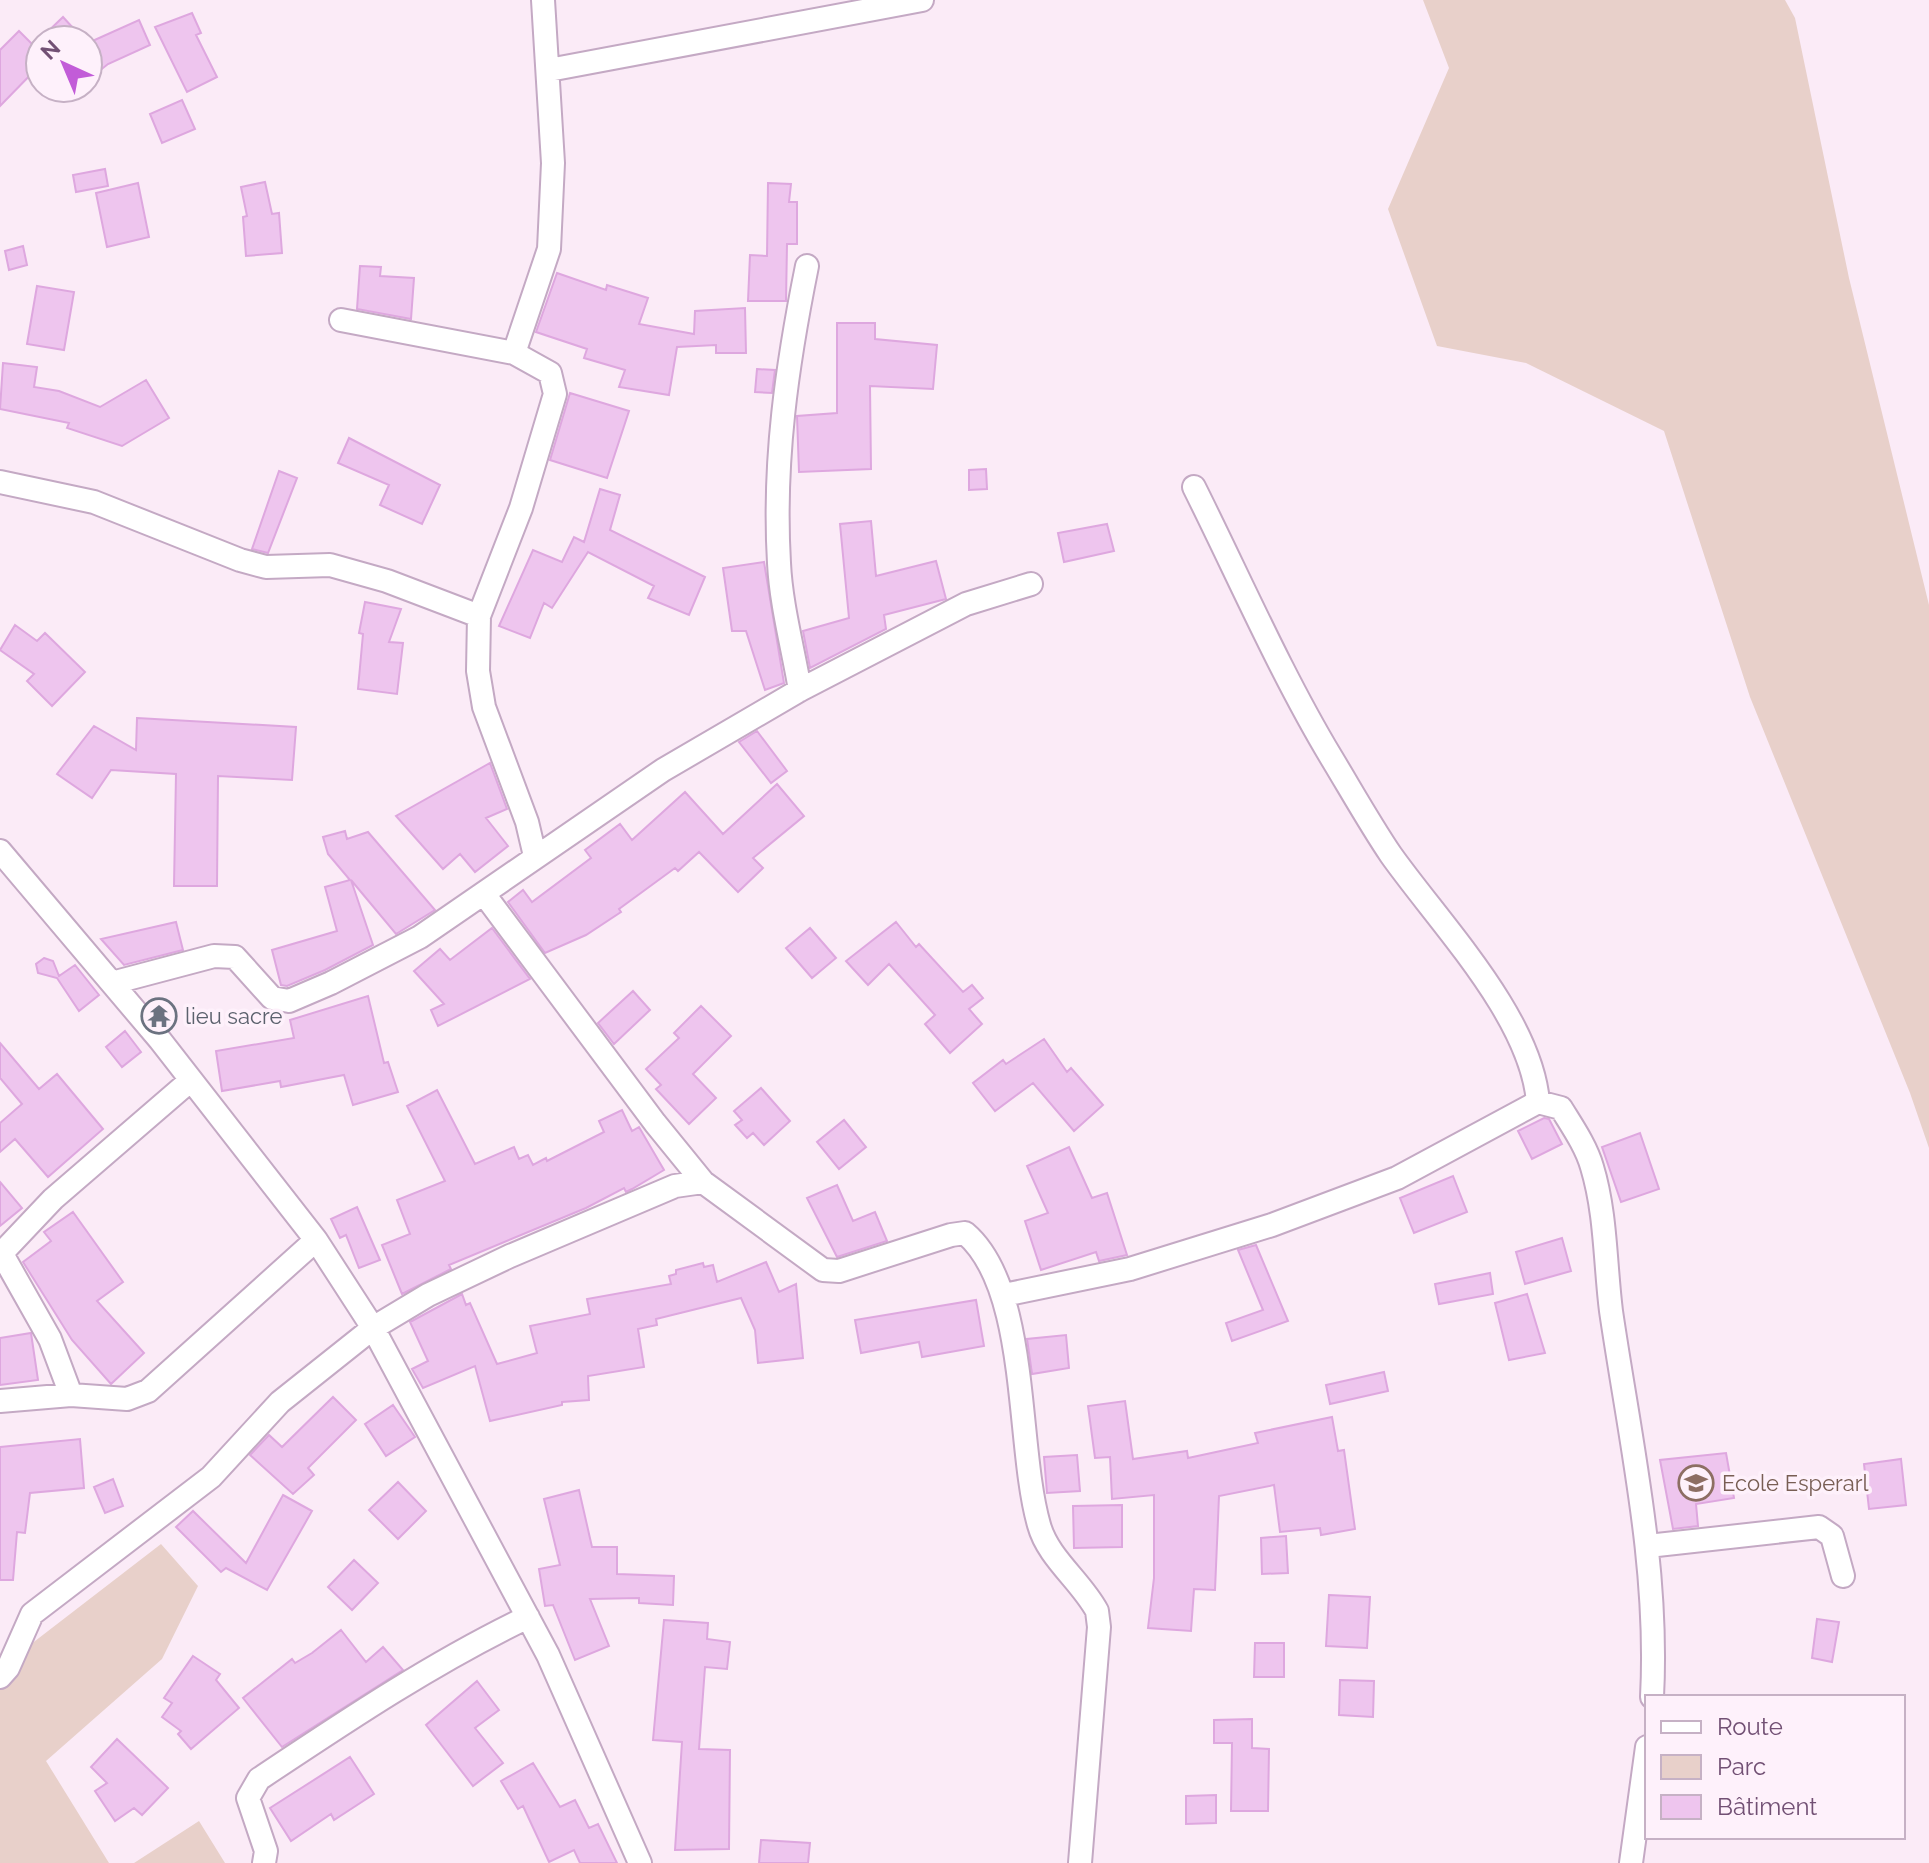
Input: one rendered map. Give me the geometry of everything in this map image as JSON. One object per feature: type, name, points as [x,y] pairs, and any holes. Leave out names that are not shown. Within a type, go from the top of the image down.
[{"type":"street","points":[[514,353],[549,249],[553,163],[543,0]]},
{"type":"street","points":[[549,70],[922,0]]},
{"type":"street","points":[[800,690],[779,565],[778,440],[786,367],[807,266]]},
{"type":"street","points":[[341,320],[514,353],[550,373],[555,394],[521,508],[479,616],[478,671],[484,707],[527,822],[535,856]]},
{"type":"street","points":[[0,482],[94,502],[240,560],[266,567],[330,565],[387,581],[479,616]]},
{"type":"street","points":[[1194,487],[1329,754],[1389,852],[1509,1019],[1536,1075],[1538,1102]]},
{"type":"street","points":[[112,983],[214,956],[235,957],[272,998],[289,1001],[331,983],[420,937],[663,770],[800,690],[966,604],[1031,584]]},
{"type":"street","points":[[0,851],[191,1080],[316,1240],[373,1328],[528,1617],[622,1816],[640,1863]]},
{"type":"street","points":[[484,894],[703,1182],[823,1270],[839,1271],[965,1233],[976,1242],[1004,1295],[1040,1529],[1052,1551],[1088,1594],[1097,1611],[1099,1627],[1080,1863]]},
{"type":"street","points":[[71,1395],[50,1339],[1,1254],[53,1199],[191,1080]]},
{"type":"street","points":[[1004,1295],[1130,1269],[1272,1225],[1397,1178],[1538,1102],[1561,1108],[1592,1166],[1648,1546],[1655,1642],[1652,1695]]},
{"type":"street","points":[[0,1677],[8,1668],[32,1614],[211,1477],[280,1402],[373,1328],[428,1295],[510,1256],[675,1186],[703,1182]]},
{"type":"street","points":[[0,1401],[71,1395],[127,1399],[148,1391],[316,1240]]},
{"type":"street","points":[[1648,1546],[1819,1527],[1832,1536],[1843,1576]]},
{"type":"street","points":[[264,1863],[266,1851],[248,1798],[259,1779],[481,1639],[528,1617]]},
{"type":"street","points":[[1631,1863],[1645,1762]]},
{"type":"green space","points":[[1423,0],[1785,0],[1795,18],[1849,278],[1929,605],[1929,1148],[1910,1093],[1750,697],[1664,431],[1526,363],[1437,346],[1388,209],[1449,68]]},
{"type":"green space","points":[[161,1544],[198,1586],[162,1659],[46,1761],[109,1863],[0,1863],[0,1668]]},
{"type":"green space","points":[[199,1821],[225,1863],[134,1863]]},
{"type":"building","points":[[192,13],[201,33],[196,35],[217,77],[187,92],[155,27]]},
{"type":"building","points":[[63,17],[69,24],[56,24]]},
{"type":"building","points":[[139,20],[150,45],[104,67],[104,36]]},
{"type":"building","points":[[19,31],[24,36],[24,81],[0,106],[0,50]]},
{"type":"building","points":[[182,100],[195,129],[162,143],[150,114]]},
{"type":"building","points":[[105,169],[108,186],[76,192],[73,175]]},
{"type":"building","points":[[265,182],[272,214],[279,213],[282,253],[246,256],[243,217],[247,216],[241,187]]},
{"type":"building","points":[[138,183],[149,237],[107,247],[96,193]]},
{"type":"building","points":[[768,183],[791,184],[789,202],[797,202],[797,244],[787,244],[786,301],[748,301],[750,255],[767,256]]},
{"type":"building","points":[[23,246],[27,265],[9,270],[5,251]]},
{"type":"building","points":[[360,266],[381,267],[380,276],[414,278],[411,319],[357,309]]},
{"type":"building","points":[[557,273],[606,290],[607,285],[648,298],[639,324],[694,334],[695,311],[745,308],[746,353],[716,353],[716,345],[677,347],[669,395],[619,387],[625,370],[584,358],[587,349],[536,332]]},
{"type":"building","points":[[37,286],[74,292],[64,350],[27,344]]},
{"type":"building","points":[[837,323],[875,323],[875,339],[937,345],[933,389],[870,386],[871,469],[799,472],[797,416],[837,413]]},
{"type":"building","points":[[3,363],[37,367],[34,387],[59,391],[100,407],[146,380],[169,418],[122,446],[67,428],[69,423],[0,409]]},
{"type":"building","points":[[757,369],[775,370],[772,393],[755,392]]},
{"type":"building","points":[[570,393],[629,411],[607,478],[550,460]]},
{"type":"building","points":[[349,438],[440,485],[422,524],[380,505],[389,485],[338,463]]},
{"type":"building","points":[[986,469],[987,489],[969,490],[969,470]]},
{"type":"building","points":[[279,471],[297,478],[268,553],[252,549]]},
{"type":"building","points":[[600,489],[620,495],[610,530],[705,577],[689,615],[648,598],[654,586],[588,552],[552,608],[544,603],[530,638],[499,626],[533,550],[562,562],[574,537],[584,542]]},
{"type":"building","points":[[871,521],[876,576],[936,561],[946,599],[884,615],[886,629],[810,668],[803,631],[849,618],[840,524]]},
{"type":"building","points":[[1107,524],[1114,551],[1064,562],[1058,533]]},
{"type":"building","points":[[764,562],[784,683],[765,690],[746,631],[732,631],[723,568]]},
{"type":"building","points":[[365,602],[401,609],[389,642],[403,643],[397,694],[358,689],[363,634],[359,633]]},
{"type":"building","points":[[15,625],[37,641],[45,633],[85,672],[52,706],[27,681],[34,674],[0,650]]},
{"type":"building","points":[[137,718],[296,727],[292,780],[218,776],[217,886],[174,886],[176,774],[111,770],[92,798],[57,774],[94,726],[136,750]]},
{"type":"building","points":[[757,731],[787,771],[771,783],[739,742]]},
{"type":"building","points":[[490,763],[507,809],[486,818],[508,846],[475,872],[460,854],[443,869],[396,816]]},
{"type":"building","points":[[777,784],[804,816],[753,858],[763,868],[738,892],[699,852],[678,871],[675,868],[619,909],[621,912],[586,935],[545,953],[508,902],[523,890],[532,902],[591,858],[585,850],[620,824],[632,840],[685,792],[723,834]]},
{"type":"building","points":[[345,831],[347,839],[368,832],[435,910],[396,934],[351,880],[373,945],[325,970],[287,986],[281,985],[272,950],[337,931],[325,887],[350,880],[328,854],[323,837]]},
{"type":"building","points":[[176,922],[183,950],[124,965],[101,939]]},
{"type":"building","points":[[896,922],[916,947],[919,944],[963,992],[972,985],[983,998],[969,1009],[982,1024],[950,1053],[925,1024],[935,1015],[889,964],[868,985],[846,961]]},
{"type":"building","points":[[492,928],[530,979],[438,1026],[431,1010],[444,1004],[414,971],[440,949],[450,960]]},
{"type":"building","points":[[810,928],[836,958],[812,978],[786,948]]},
{"type":"building","points":[[44,958],[53,961],[59,976],[75,965],[99,995],[79,1011],[57,978],[38,973],[36,964]]},
{"type":"building","points":[[633,991],[650,1010],[614,1044],[598,1023]]},
{"type":"building","points":[[368,996],[384,1063],[388,1062],[398,1092],[353,1105],[344,1075],[281,1087],[280,1081],[222,1091],[216,1051],[294,1038],[290,1020]]},
{"type":"building","points":[[701,1006],[731,1036],[693,1074],[716,1098],[689,1124],[656,1089],[661,1085],[646,1069],[679,1038],[674,1033]]},
{"type":"building","points":[[125,1031],[141,1052],[122,1067],[106,1047]]},
{"type":"building","points":[[1044,1039],[1067,1072],[1071,1068],[1103,1105],[1074,1131],[1033,1083],[995,1111],[973,1083],[1003,1060],[1006,1064]]},
{"type":"building","points":[[0,1043],[39,1089],[57,1074],[103,1129],[48,1177],[15,1139],[0,1152],[0,1123],[22,1104],[0,1078]]},
{"type":"building","points":[[761,1088],[790,1121],[764,1145],[753,1133],[747,1138],[735,1125],[742,1120],[734,1111]]},
{"type":"building","points":[[437,1090],[475,1164],[514,1147],[519,1159],[528,1155],[533,1165],[546,1158],[547,1161],[604,1132],[599,1121],[622,1110],[632,1131],[639,1127],[664,1170],[626,1192],[624,1188],[586,1208],[449,1265],[451,1269],[402,1294],[382,1245],[410,1234],[397,1200],[445,1181],[407,1106]]},
{"type":"building","points":[[1544,1118],[1549,1119],[1562,1144],[1532,1159],[1518,1131]]},
{"type":"building","points":[[844,1120],[866,1147],[839,1169],[817,1142]]},
{"type":"building","points":[[1640,1133],[1659,1189],[1621,1202],[1602,1147]]},
{"type":"building","points":[[1069,1147],[1092,1198],[1107,1193],[1127,1255],[1099,1261],[1096,1252],[1041,1270],[1025,1221],[1048,1213],[1027,1166]]},
{"type":"building","points":[[1453,1176],[1467,1212],[1414,1233],[1400,1198]]},
{"type":"building","points":[[0,1182],[22,1208],[0,1226]]},
{"type":"building","points":[[837,1185],[853,1221],[875,1212],[887,1241],[837,1257],[807,1198]]},
{"type":"building","points":[[357,1207],[380,1260],[359,1268],[346,1235],[340,1238],[331,1219]]},
{"type":"building","points":[[73,1212],[123,1282],[97,1301],[144,1353],[111,1384],[72,1340],[23,1262],[51,1241],[44,1232]]},
{"type":"building","points":[[1562,1238],[1571,1271],[1525,1284],[1516,1252]]},
{"type":"building","points":[[1256,1245],[1288,1321],[1232,1341],[1226,1323],[1263,1310],[1238,1250]]},
{"type":"building","points":[[766,1262],[779,1292],[796,1284],[803,1358],[758,1363],[755,1330],[741,1298],[656,1319],[657,1325],[638,1329],[644,1367],[588,1376],[589,1400],[562,1402],[562,1405],[490,1421],[475,1366],[423,1388],[412,1369],[428,1361],[410,1322],[462,1294],[466,1305],[470,1303],[497,1364],[537,1353],[530,1326],[590,1314],[587,1299],[671,1284],[669,1276],[676,1274],[676,1270],[703,1263],[704,1267],[713,1265],[717,1282]]},
{"type":"building","points":[[1490,1273],[1493,1294],[1439,1304],[1435,1284]]},
{"type":"building","points":[[1527,1294],[1545,1353],[1509,1360],[1495,1303]]},
{"type":"building","points":[[976,1300],[984,1346],[922,1357],[919,1342],[861,1353],[855,1320]]},
{"type":"building","points":[[31,1333],[38,1380],[0,1385],[0,1338]]},
{"type":"building","points":[[1066,1335],[1069,1368],[1032,1374],[1027,1339]]},
{"type":"building","points":[[1384,1372],[1388,1391],[1330,1404],[1326,1385]]},
{"type":"building","points":[[333,1397],[356,1420],[308,1468],[314,1475],[293,1494],[250,1455],[269,1435],[282,1447]]},
{"type":"building","points":[[1125,1401],[1133,1459],[1187,1451],[1188,1458],[1258,1443],[1255,1433],[1332,1417],[1338,1451],[1344,1450],[1355,1529],[1321,1535],[1320,1528],[1280,1532],[1274,1485],[1219,1496],[1215,1590],[1194,1589],[1191,1631],[1148,1628],[1154,1578],[1154,1495],[1112,1499],[1110,1457],[1095,1458],[1088,1406]]},
{"type":"building","points":[[393,1405],[415,1437],[386,1456],[365,1424]]},
{"type":"building","points":[[80,1439],[84,1488],[30,1493],[25,1533],[17,1532],[13,1580],[0,1580],[0,1447]]},
{"type":"building","points":[[1726,1453],[1734,1498],[1696,1504],[1698,1526],[1673,1529],[1660,1460]]},
{"type":"building","points":[[1077,1455],[1080,1491],[1047,1493],[1044,1457]]},
{"type":"building","points":[[1901,1459],[1906,1505],[1869,1509],[1864,1464]]},
{"type":"building","points":[[113,1479],[123,1506],[105,1513],[94,1487]]},
{"type":"building","points":[[398,1482],[426,1511],[398,1539],[369,1510]]},
{"type":"building","points":[[579,1490],[592,1547],[617,1547],[617,1574],[674,1576],[673,1605],[639,1603],[639,1598],[590,1599],[609,1646],[575,1660],[553,1605],[545,1606],[539,1569],[560,1565],[544,1499]]},
{"type":"building","points":[[283,1495],[312,1511],[267,1590],[226,1568],[221,1572],[176,1527],[193,1511],[246,1563]]},
{"type":"building","points":[[1122,1505],[1122,1547],[1074,1548],[1073,1506]]},
{"type":"building","points":[[1286,1536],[1288,1573],[1262,1574],[1261,1538]]},
{"type":"building","points":[[354,1560],[378,1583],[352,1610],[328,1587]]},
{"type":"building","points":[[1329,1595],[1370,1597],[1367,1648],[1326,1646]]},
{"type":"building","points":[[1817,1619],[1839,1622],[1832,1662],[1812,1658]]},
{"type":"building","points":[[664,1620],[708,1623],[707,1639],[730,1642],[727,1669],[705,1667],[699,1749],[730,1750],[729,1849],[675,1850],[682,1742],[653,1740]]},
{"type":"building","points":[[341,1630],[366,1662],[383,1647],[403,1670],[282,1747],[243,1698],[292,1659],[295,1663],[312,1653]]},
{"type":"building","points":[[1255,1643],[1284,1643],[1284,1677],[1254,1677]]},
{"type":"building","points":[[193,1656],[220,1674],[216,1680],[239,1708],[191,1749],[178,1734],[181,1731],[162,1717],[172,1703],[164,1698]]},
{"type":"building","points":[[1340,1680],[1374,1681],[1373,1717],[1339,1715]]},
{"type":"building","points":[[477,1681],[499,1710],[475,1728],[503,1763],[473,1786],[426,1725]]},
{"type":"building","points":[[1252,1719],[1252,1748],[1269,1749],[1268,1811],[1231,1811],[1232,1743],[1214,1743],[1214,1720]]},
{"type":"building","points":[[117,1739],[168,1788],[142,1815],[134,1808],[115,1821],[95,1791],[107,1783],[91,1767]]},
{"type":"building","points":[[350,1757],[374,1794],[334,1820],[331,1814],[291,1841],[270,1808]]},
{"type":"building","points":[[533,1763],[560,1807],[575,1800],[589,1828],[598,1824],[617,1863],[580,1863],[574,1850],[549,1862],[523,1806],[518,1809],[501,1781]]},
{"type":"building","points":[[1216,1795],[1216,1823],[1186,1824],[1186,1796]]},
{"type":"building","points":[[761,1840],[810,1843],[808,1863],[759,1863]]},
{"type":"place","name":"lieu sacre","points":[[159,1016]]},
{"type":"place","name":"Ecole Esperarl","points":[[1696,1483]]}]
